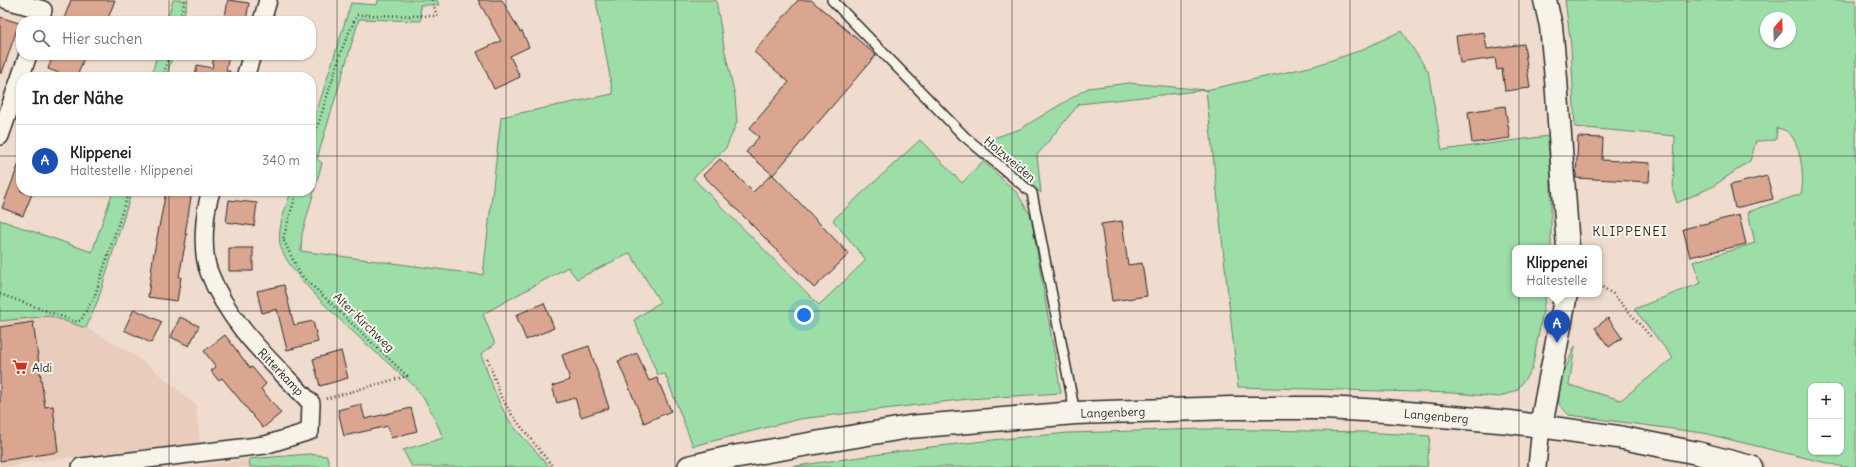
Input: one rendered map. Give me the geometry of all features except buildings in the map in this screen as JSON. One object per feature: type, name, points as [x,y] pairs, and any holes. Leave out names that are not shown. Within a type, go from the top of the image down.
[{"type":"main road","points":[[1545,0],[1551,26],[1556,78],[1568,245]]},
{"type":"main road","points":[[1541,426],[1565,297]]},
{"type":"main road","name":"Langenberg","points":[[689,467],[727,458],[909,428],[1075,413],[1232,408],[1322,408],[1384,411],[1541,426],[1632,440],[1697,453],[1751,467]]},
{"type":"street","points":[[7,0],[44,10]]},
{"type":"street","points":[[263,16],[268,0]]},
{"type":"street","points":[[22,72],[26,60]]},
{"type":"street","points":[[247,72],[250,60]]},
{"type":"street","points":[[0,136],[16,90]]},
{"type":"street","name":"Ritterkamp","points":[[81,467],[265,445],[310,431],[311,403],[244,332],[229,312],[208,272],[204,252],[206,221],[210,196]]},
{"type":"street","points":[[1537,467],[1541,426]]},
{"type":"lane","name":"Holzweiden","points":[[832,0],[964,136],[1032,193],[1075,413]]},
{"type":"path","points":[[180,16],[185,0]]},
{"type":"path","points":[[316,131],[343,46],[357,15],[437,16],[432,0]]},
{"type":"path","points":[[164,72],[168,60]]},
{"type":"path","points":[[0,294],[77,322],[81,320],[95,294],[126,196]]},
{"type":"path","name":"Alter Kirchweg","points":[[296,196],[283,239],[300,274],[407,376],[311,403]]},
{"type":"path","points":[[1602,287],[1613,294],[1651,337]]},
{"type":"path","points":[[488,359],[501,397],[512,416],[553,467]]},
{"type":"shaded area","points":[[50,316],[86,328],[130,352],[196,405],[200,443],[21,463],[18,466],[0,467],[0,321]]},
{"type":"shaded area","points":[[249,459],[250,467],[194,467]]},
{"type":"green space","points":[[173,0],[188,0],[183,16],[168,16]]},
{"type":"green space","points":[[378,0],[437,0],[439,5],[420,5],[421,21],[359,19],[317,159],[322,163],[316,184],[316,113],[351,3],[377,5]]},
{"type":"green space","points":[[596,0],[716,0],[724,47],[735,96],[737,122],[726,148],[693,178],[819,305],[866,260],[833,220],[920,140],[962,183],[983,161],[1017,193],[1031,216],[1061,393],[968,399],[800,419],[693,446],[665,374],[658,375],[634,320],[660,302],[630,253],[577,279],[568,267],[483,314],[495,344],[481,354],[497,396],[504,412],[513,426],[549,467],[412,467],[403,450],[443,438],[426,402],[408,380],[332,312],[298,275],[286,258],[280,244],[279,238],[282,218],[289,196],[313,196],[302,234],[301,251],[483,275],[501,117],[613,94]]},
{"type":"green space","points":[[1565,0],[1856,0],[1856,467],[1843,467],[1703,433],[1569,415],[1559,404],[1559,384],[1575,346],[1569,385],[1621,400],[1673,358],[1634,309],[1701,283],[1693,262],[1755,243],[1748,212],[1801,194],[1802,188],[1801,162],[1796,145],[1789,133],[1777,128],[1776,140],[1756,141],[1750,161],[1712,187],[1677,203],[1673,191],[1675,136],[1575,127],[1571,46]]},
{"type":"green space","points":[[1401,31],[1428,71],[1442,150],[1548,136],[1551,178],[1551,245],[1512,245],[1512,297],[1545,297],[1532,369],[1517,390],[1499,397],[1453,393],[1238,387],[1206,90],[1314,66],[1359,51]]},
{"type":"green space","points":[[156,60],[171,60],[168,72],[152,72]]},
{"type":"green space","points":[[1129,83],[1206,90],[1079,104],[1037,155],[1041,193],[982,142],[1020,129],[1088,88]]},
{"type":"green space","points":[[111,196],[130,196],[98,300],[86,328],[50,316],[0,321],[0,220],[92,252]]},
{"type":"green space","points":[[1205,429],[1364,432],[1430,436],[1427,467],[789,467],[930,447],[1002,439],[1068,433]]},
{"type":"green space","points":[[309,454],[327,456],[330,467],[250,467],[249,459]]},
{"type":"place","name":"Klippenei","points":[[1557,343]]},
{"type":"place","name":"Aldi","points":[[20,367]]},
{"type":"district","name":"KLIPPENEI","points":[[1630,231]]}]
